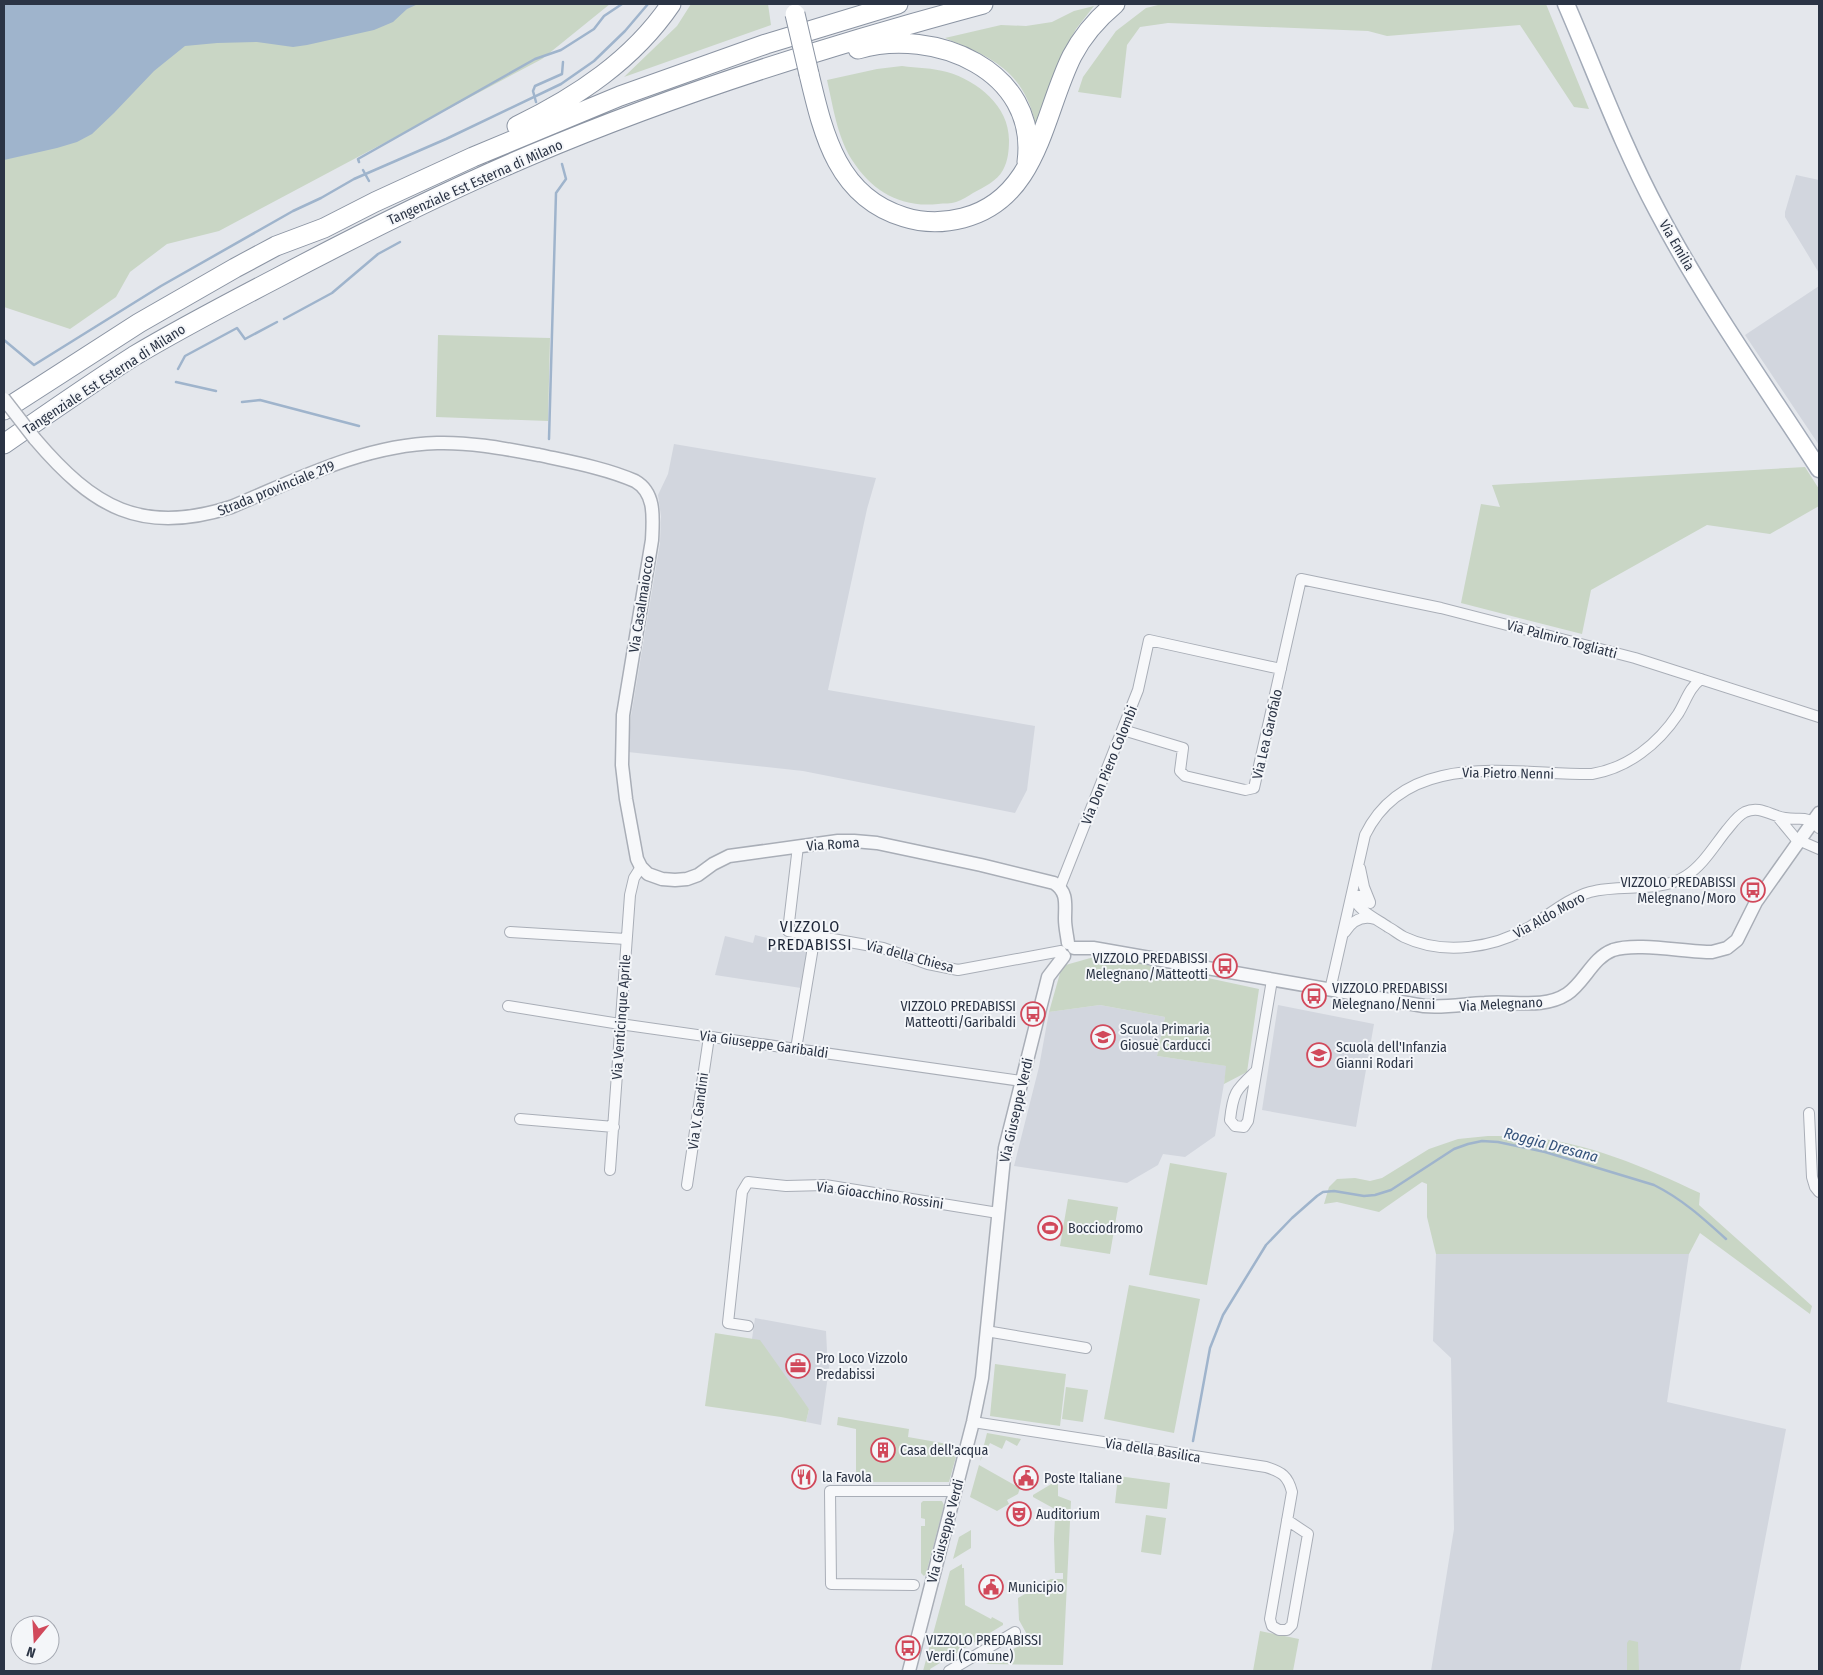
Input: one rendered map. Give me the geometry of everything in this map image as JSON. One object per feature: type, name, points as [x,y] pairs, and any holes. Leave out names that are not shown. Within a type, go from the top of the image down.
[{"type":"highway","points":[[375,202],[388,188],[406,176],[561,104],[586,88],[630,51],[671,4]]},
{"type":"highway","name":"Tangenziale Est Esterna di Milano","points":[[4,410],[139,323],[276,246],[324,228],[375,202],[473,157],[620,96],[766,44],[898,4]]},
{"type":"highway","name":"Tangenziale Est Esterna di Milano","points":[[4,444],[134,357],[225,305],[339,245],[443,194],[524,158],[621,119],[861,37],[983,4]]},
{"type":"highway","points":[[794,9],[824,132],[842,170],[863,195],[879,206],[896,215],[913,220],[931,222],[951,221],[970,216],[1000,200],[1013,188],[1041,138],[1073,55],[1094,24],[1115,4]]},
{"type":"highway","points":[[698,92],[780,73],[867,47],[888,44],[929,45],[959,55],[982,67],[999,80],[1011,94],[1020,108],[1025,122],[1028,154],[1026,167]]},
{"type":"main road","name":"Via Emilia","points":[[1566,4],[1630,154],[1662,221],[1693,274],[1819,469]]},
{"type":"street","name":"Strada provinciale 219","points":[[4,399],[35,439],[88,492],[104,501],[136,514],[168,519],[199,516],[231,507],[340,462],[392,448],[438,443],[503,448]]},
{"type":"street","name":"Via Casalmaiocco","points":[[503,448],[575,463],[626,477],[641,484],[648,492],[653,515],[652,540],[623,715],[622,764],[624,787],[636,852],[641,867]]},
{"type":"street","name":"Via Lea Garofalo","points":[[1123,730],[1183,748],[1180,771],[1185,776],[1250,790],[1254,788],[1301,579]]},
{"type":"street","name":"Via Palmiro Togliatti","points":[[1301,579],[1479,617],[1635,658],[1819,717]]},
{"type":"street","name":"Via Don Piero Colombi","points":[[1060,887],[1138,690],[1149,640],[1281,669]]},
{"type":"street","name":"Via Pietro Nenni","points":[[1330,990],[1365,835],[1376,816],[1395,798],[1416,784],[1440,775],[1466,771],[1592,774],[1609,770],[1634,758],[1653,744],[1678,714],[1694,685],[1701,679]]},
{"type":"street","name":"Via Aldo Moro","points":[[1352,895],[1357,904],[1376,920],[1404,937],[1439,946],[1464,947],[1504,939],[1518,933],[1575,898],[1586,894],[1612,888],[1659,886],[1676,881],[1700,864],[1740,815],[1745,812],[1757,810],[1783,818],[1806,818],[1817,821]]},
{"type":"street","points":[[1775,814],[1799,841],[1819,849]]},
{"type":"street","name":"Via Melegnano","points":[[1067,950],[1093,948],[1432,1007],[1486,1002],[1539,1003],[1556,999],[1570,992],[1598,960],[1614,950],[1636,947],[1708,952],[1721,951],[1733,945],[1756,902],[1799,841],[1817,821]]},
{"type":"street","name":"Via Roma","points":[[641,867],[648,874],[662,879],[687,879],[698,875],[712,864],[729,856],[843,841],[872,842],[1008,871],[1048,881],[1060,887]]},
{"type":"street","name":"Via della Chiesa","points":[[798,846],[788,931],[883,948],[928,964],[958,970],[1067,950]]},
{"type":"street","name":"Via Aldo Moro","points":[[1359,862],[1364,887],[1370,903],[1388,926]]},
{"type":"street","name":"Via Venticinque Aprile","points":[[610,1170],[631,883],[641,867]]},
{"type":"street","points":[[1060,887],[1066,900],[1067,950]]},
{"type":"street","name":"Via Aldo Moro","points":[[1352,895],[1359,896],[1370,903]]},
{"type":"street","points":[[1343,935],[1356,920],[1364,917],[1376,920]]},
{"type":"street","points":[[510,932],[626,940]]},
{"type":"street","points":[[796,1049],[815,935]]},
{"type":"street","name":"Via Giuseppe Verdi","points":[[909,1671],[974,1422],[982,1378],[1005,1148],[1048,977],[1067,950]]},
{"type":"street","points":[[1256,1072],[1239,1086],[1235,1094],[1230,1120],[1235,1126],[1244,1127],[1248,1121],[1272,980]]},
{"type":"street","name":"Via Giuseppe Garibaldi","points":[[508,1006],[1021,1082]]},
{"type":"street","name":"Via V. Gandini","points":[[687,1185],[710,1036]]},
{"type":"street","points":[[1809,1113],[1812,1174],[1814,1184],[1819,1192]]},
{"type":"street","points":[[520,1119],[614,1127]]},
{"type":"street","name":"Via Gioacchino Rossini","points":[[748,1326],[728,1323],[742,1192],[748,1182],[786,1186],[825,1185],[998,1214]]},
{"type":"street","points":[[986,1331],[1086,1348]]},
{"type":"street","name":"Via della Basilica","points":[[974,1422],[1266,1467],[1278,1471],[1289,1481],[1292,1492],[1287,1520],[1270,1619],[1272,1626],[1279,1630],[1287,1630],[1292,1625],[1308,1534],[1287,1520]]},
{"type":"street","points":[[914,1585],[831,1584],[830,1491],[955,1492]]},
{"type":"street","points":[[949,1671],[1015,1632]]},
{"type":"shaded area","points":[[1796,175],[1819,180],[1819,273],[1785,217]]},
{"type":"shaded area","points":[[1819,286],[1819,445],[1745,335]]},
{"type":"shaded area","points":[[674,444],[876,478],[867,509],[828,690],[1035,726],[1027,790],[1015,813],[803,771],[628,752],[631,716],[660,543],[661,516],[658,495],[668,474]]},
{"type":"shaded area","points":[[755,935],[776,940],[790,937],[809,939],[801,988],[715,975],[725,936],[753,943]]},
{"type":"shaded area","points":[[1100,1005],[1165,1017],[1157,1056],[1227,1066],[1215,1136],[1185,1157],[1163,1154],[1158,1165],[1127,1183],[1014,1166],[1039,1067],[1049,1012]]},
{"type":"shaded area","name":"Scuola dell'Infanzia Gianni Rodari","points":[[1278,1005],[1374,1024],[1356,1127],[1262,1110]]},
{"type":"shaded area","points":[[1436,1254],[1689,1254],[1667,1402],[1786,1429],[1740,1671],[1431,1671],[1454,1529],[1451,1358],[1433,1341]]},
{"type":"shaded area","points":[[755,1318],[826,1331],[826,1360],[830,1361],[821,1425],[806,1422],[809,1409],[752,1339]]},
{"type":"green space","points":[[4,4],[610,4],[542,59],[219,231],[167,244],[130,272],[116,297],[70,329],[4,307]]},
{"type":"green space","points":[[691,4],[768,4],[771,25],[624,77],[677,26]]},
{"type":"green space","points":[[1162,4],[1546,4],[1589,109],[1574,107],[1520,25],[1387,36],[1368,31],[1168,23],[1140,27],[1127,45],[1121,98],[1078,92],[1083,77],[1116,31],[1146,8]]},
{"type":"green space","points":[[1094,6],[1076,29],[1067,46],[1036,126],[1031,107],[1015,79],[992,60],[945,38],[1001,25],[1026,26],[1052,22],[1074,11]]},
{"type":"green space","points":[[902,66],[936,70],[959,76],[980,89],[998,106],[1008,128],[1009,148],[1005,167],[994,181],[956,202],[924,205],[899,200],[888,195],[878,189],[860,171],[852,160],[843,141],[836,121],[827,80],[877,69]]},
{"type":"green space","points":[[438,335],[550,338],[548,421],[436,417]]},
{"type":"green space","points":[[1805,467],[1819,489],[1819,506],[1770,534],[1707,525],[1591,590],[1582,634],[1461,603],[1481,504],[1500,507],[1492,485]]},
{"type":"green space","points":[[1101,955],[1259,989],[1247,1072],[1224,1084],[1226,1066],[1157,1056],[1165,1017],[1100,1005],[1049,1012],[1062,966]]},
{"type":"green space","points":[[1488,1136],[1549,1140],[1594,1150],[1637,1165],[1700,1193],[1699,1205],[1812,1306],[1810,1314],[1700,1233],[1689,1254],[1436,1254],[1427,1217],[1427,1184],[1422,1182],[1379,1212],[1337,1202],[1324,1204],[1329,1187],[1337,1179],[1355,1178],[1370,1181],[1382,1178],[1429,1149],[1458,1139]]},
{"type":"green space","points":[[1170,1163],[1227,1173],[1207,1285],[1149,1275]]},
{"type":"green space","points":[[1068,1199],[1118,1207],[1110,1254],[1060,1246]]},
{"type":"green space","points":[[1129,1285],[1200,1299],[1174,1433],[1104,1419]]},
{"type":"green space","points":[[715,1333],[760,1340],[809,1409],[806,1422],[705,1406]]},
{"type":"green space","points":[[995,1364],[1066,1374],[1060,1426],[990,1416]]},
{"type":"green space","points":[[1066,1387],[1088,1390],[1083,1422],[1062,1419]]},
{"type":"green space","points":[[838,1417],[909,1429],[908,1437],[959,1446],[949,1482],[856,1482],[856,1429],[837,1425]]},
{"type":"green space","points":[[987,1433],[1021,1439],[1017,1446],[1006,1440],[1002,1449],[990,1443],[980,1461]]},
{"type":"green space","points":[[979,1465],[1020,1488],[1018,1494],[1007,1500],[1009,1504],[997,1511],[970,1497]]},
{"type":"green space","points":[[1118,1476],[1170,1483],[1167,1509],[1115,1503]]},
{"type":"green space","points":[[1058,1480],[1058,1496],[1071,1501],[1063,1665],[986,1664],[1030,1640],[1019,1620],[1018,1598],[1051,1579],[1063,1579],[1063,1573],[1055,1573],[1054,1539],[1055,1518],[1062,1513],[1033,1497],[1033,1495]]},
{"type":"green space","points":[[923,1501],[942,1501],[944,1505],[924,1576],[921,1573],[921,1526],[925,1526],[925,1519],[921,1518],[921,1503]]},
{"type":"green space","points":[[1146,1515],[1166,1518],[1161,1555],[1141,1552]]},
{"type":"green space","points":[[971,1530],[971,1548],[953,1559],[959,1537]]},
{"type":"green space","points":[[962,1564],[962,1568],[964,1568],[965,1605],[991,1619],[992,1617],[1003,1623],[1003,1625],[930,1669],[931,1671],[923,1671],[950,1571]]},
{"type":"green space","points":[[1260,1631],[1299,1639],[1293,1671],[1253,1671]]},
{"type":"green space","points":[[1629,1640],[1638,1642],[1639,1671],[1627,1671],[1627,1643]]},
{"type":"water","points":[[4,4],[418,4],[407,9],[393,22],[374,30],[307,45],[293,47],[257,42],[185,46],[154,71],[92,134],[77,142],[57,148],[4,160]]},
{"type":"waterway","points":[[359,162],[358,159],[535,59],[561,50],[594,29],[604,16],[622,4]]},
{"type":"waterway","points":[[4,340],[34,365],[161,286],[293,211],[354,179],[446,139],[561,84],[594,61],[625,31],[648,4]]},
{"type":"waterway","points":[[536,102],[533,91],[535,86],[562,74],[563,62]]},
{"type":"waterway","points":[[549,439],[556,193],[566,179],[562,164]]},
{"type":"waterway","points":[[363,170],[369,181]]},
{"type":"waterway","points":[[284,319],[332,293],[378,254],[400,242]]},
{"type":"waterway","points":[[178,369],[185,356],[237,328],[245,339],[277,322]]},
{"type":"waterway","points":[[176,382],[216,391]]},
{"type":"waterway","points":[[242,402],[260,400],[359,426]]},
{"type":"waterway","name":"Roggia Dresana","points":[[1193,1441],[1210,1348],[1223,1315],[1266,1245],[1292,1218],[1323,1192],[1334,1191],[1364,1196],[1375,1195],[1391,1190],[1454,1149],[1482,1141],[1498,1142],[1545,1152],[1654,1185],[1683,1203],[1726,1239]]},
{"type":"place","name":"VIZZOLO PREDABISSI Melegnano/Moro","points":[[1753,890]]},
{"type":"place","name":"VIZZOLO PREDABISSI Melegnano/Matteotti","points":[[1225,966]]},
{"type":"place","name":"VIZZOLO PREDABISSI Melegnano/Nenni","points":[[1314,996]]},
{"type":"place","name":"VIZZOLO PREDABISSI Matteotti/Garibaldi","points":[[1033,1014]]},
{"type":"place","name":"Scuola Primaria Giosuè Carducci","points":[[1103,1037]]},
{"type":"place","name":"Scuola dell'Infanzia Gianni Rodari","points":[[1319,1055]]},
{"type":"place","name":"Bocciodromo","points":[[1050,1228]]},
{"type":"place","name":"Pro Loco Vizzolo Predabissi","points":[[798,1366]]},
{"type":"place","name":"Casa dell'acqua","points":[[883,1450]]},
{"type":"place","name":"la Favola","points":[[804,1477]]},
{"type":"place","name":"Poste Italiane","points":[[1026,1478]]},
{"type":"place","name":"Auditorium","points":[[1019,1514]]},
{"type":"place","name":"Municipio","points":[[991,1587]]},
{"type":"place","name":"VIZZOLO PREDABISSI Verdi (Comune)","points":[[908,1648]]},
{"type":"district","name":"VIZZOLO PREDABISSI","points":[[810,935]]}]
